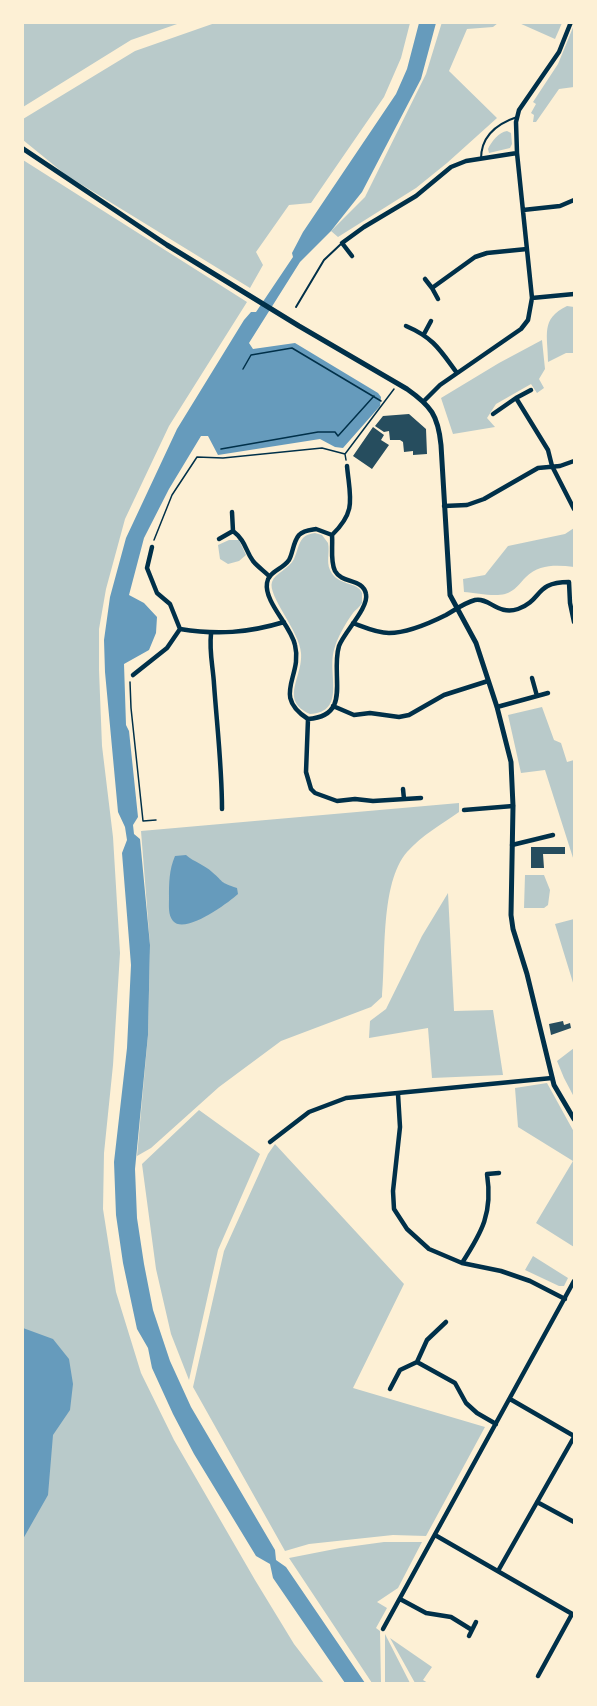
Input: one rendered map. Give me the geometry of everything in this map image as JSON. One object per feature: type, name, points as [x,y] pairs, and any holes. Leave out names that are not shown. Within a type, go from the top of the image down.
[{"type":"street","points":[[424,401],[440,385],[521,329],[528,320],[532,298],[517,153],[516,135],[519,110],[559,52],[571,22]]},
{"type":"street","points":[[22,148],[167,245],[398,383],[424,401],[434,413],[439,425],[450,595],[476,643],[497,707],[511,762],[513,806],[511,920],[527,974],[554,1085],[574,1119]]},
{"type":"street","points":[[352,256],[342,243],[416,196],[451,168],[466,161],[517,153]]},
{"type":"street","points":[[523,210],[560,206],[574,200]]},
{"type":"street","points":[[432,288],[476,257],[487,253],[527,249]]},
{"type":"street","points":[[425,279],[438,299]]},
{"type":"street","points":[[532,298],[574,294]]},
{"type":"street","points":[[424,334],[431,321]]},
{"type":"street","points":[[406,326],[424,334],[434,342],[457,373]]},
{"type":"street","points":[[493,414],[531,390]]},
{"type":"street","points":[[516,398],[548,450],[552,466],[574,509]]},
{"type":"street","points":[[444,506],[467,505],[484,499],[538,468],[560,466],[574,460]]},
{"type":"street","points":[[332,535],[346,521],[350,511],[347,466]]},
{"type":"street","points":[[232,512],[233,531]]},
{"type":"street","points":[[316,529],[332,535],[334,549],[332,560],[335,571],[340,578],[357,582],[366,591],[367,600],[340,644],[336,657],[338,696],[324,716],[308,719],[290,702],[290,684],[297,659],[294,638],[268,594],[266,585],[269,576],[289,560],[298,536],[305,530],[316,529]]},
{"type":"street","points":[[233,531],[241,537],[252,560],[269,576]]},
{"type":"street","points":[[219,539],[233,531]]},
{"type":"street","points":[[152,547],[147,568],[157,593],[170,604],[180,629]]},
{"type":"street","points":[[353,623],[387,633],[423,624],[476,600],[485,601],[503,610],[515,610],[525,606],[547,584],[572,581],[570,603],[574,622]]},
{"type":"street","points":[[180,629],[211,634],[262,629],[284,622]]},
{"type":"street","points":[[133,675],[167,648],[180,629]]},
{"type":"street","points":[[211,634],[209,649],[213,672],[216,731],[222,763],[222,809]]},
{"type":"street","points":[[532,678],[537,696]]},
{"type":"street","points":[[333,706],[354,715],[370,713],[409,716],[444,695],[488,681]]},
{"type":"street","points":[[497,707],[548,693]]},
{"type":"street","points":[[308,719],[306,772],[311,789],[324,797],[337,801],[421,798]]},
{"type":"street","points":[[404,789],[404,799]]},
{"type":"street","points":[[464,810],[513,806]]},
{"type":"street","points":[[512,845],[553,835]]},
{"type":"street","points":[[270,1142],[309,1112],[346,1098],[552,1078]]},
{"type":"street","points":[[398,1094],[400,1127],[393,1191],[394,1209],[407,1229],[429,1249],[462,1263],[501,1271],[530,1281],[565,1299]]},
{"type":"street","points":[[462,1263],[486,1223],[489,1201],[487,1174],[499,1173]]},
{"type":"street","points":[[383,1629],[574,1281]]},
{"type":"street","points":[[390,1389],[400,1370],[417,1362],[427,1340],[446,1322]]},
{"type":"street","points":[[417,1362],[455,1383],[466,1402],[477,1413],[496,1424]]},
{"type":"street","points":[[498,1571],[574,1437],[510,1399]]},
{"type":"street","points":[[537,1502],[574,1522]]},
{"type":"street","points":[[435,1535],[573,1615],[538,1676]]},
{"type":"street","points":[[400,1599],[426,1613],[451,1617],[472,1630]]},
{"type":"street","points":[[469,1636],[476,1622]]},
{"type":"lane","points":[[481,159],[481,146],[487,136],[507,120],[518,117]]},
{"type":"lane","points":[[296,307],[324,260],[342,243]]},
{"type":"path","points":[[243,369],[251,355],[292,348],[381,400]]},
{"type":"path","points":[[347,466],[345,454],[398,383]]},
{"type":"path","points":[[221,449],[318,432],[335,432],[338,436],[374,396]]},
{"type":"path","points":[[152,547],[172,495],[197,457],[223,458],[322,448],[345,454]]},
{"type":"path","points":[[133,675],[129,684],[143,821],[156,820]]},
{"type":"shaded area","points":[[23,22],[180,23],[131,40],[23,107]]},
{"type":"shaded area","points":[[442,22],[498,23],[493,27],[467,29],[449,71],[497,118],[416,188],[338,237],[331,231],[365,197],[426,74]]},
{"type":"shaded area","points":[[215,23],[410,23],[401,58],[384,97],[311,203],[289,205],[256,252],[263,265],[250,288],[66,175],[23,140],[23,119],[135,51]]},
{"type":"shaded area","points":[[519,23],[562,23],[555,39]]},
{"type":"shaded area","points":[[574,25],[574,87],[559,89],[536,122],[533,122],[534,115],[531,113],[536,104],[533,102],[558,64]]},
{"type":"shaded area","points":[[507,131],[511,133],[510,148],[489,153],[488,149],[493,140]]},
{"type":"shaded area","points":[[23,160],[247,302],[169,426],[125,519],[106,589],[99,629],[102,746],[113,837],[120,953],[113,1065],[104,1153],[103,1209],[116,1292],[141,1373],[174,1440],[255,1580],[294,1644],[324,1683],[23,1683]]},
{"type":"shaded area","points":[[567,306],[574,307],[574,353],[566,353],[548,362],[547,329],[549,322],[558,311]]},
{"type":"shaded area","points":[[542,340],[545,369],[539,379],[544,388],[537,393],[531,384],[496,404],[487,418],[495,427],[453,434],[441,398]]},
{"type":"shaded area","points":[[574,528],[574,567],[542,568],[531,573],[508,593],[501,595],[464,592],[463,579],[485,575],[508,546],[565,534]]},
{"type":"shaded area","points":[[315,533],[322,535],[328,543],[330,570],[338,579],[360,589],[362,603],[347,622],[335,645],[332,660],[332,699],[328,707],[321,712],[310,714],[296,702],[294,695],[301,653],[295,635],[274,596],[272,582],[294,559],[302,539]]},
{"type":"shaded area","points":[[229,540],[239,540],[246,555],[239,561],[228,564],[220,559],[218,545]]},
{"type":"shaded area","points":[[542,707],[554,740],[561,743],[567,762],[574,760],[574,861],[545,770],[521,773],[508,715]]},
{"type":"shaded area","points":[[459,803],[459,812],[419,840],[398,865],[388,901],[382,997],[371,1007],[281,1041],[219,1087],[151,1148],[137,1156],[148,1035],[150,945],[141,831]]},
{"type":"shaded area","points":[[525,875],[544,875],[550,890],[548,905],[544,908],[524,908]]},
{"type":"shaded area","points":[[448,893],[454,1011],[493,1010],[503,1075],[432,1078],[428,1028],[369,1038],[370,1021],[386,1009],[422,936]]},
{"type":"shaded area","points":[[574,919],[574,986],[555,924]]},
{"type":"shaded area","points":[[574,1048],[574,1097],[557,1061]]},
{"type":"shaded area","points":[[547,1083],[574,1132],[574,1247],[536,1223],[573,1161],[518,1127],[515,1088]]},
{"type":"shaded area","points":[[199,1110],[260,1154],[218,1250],[189,1380],[171,1334],[156,1269],[142,1164]]},
{"type":"shaded area","points":[[275,1144],[404,1284],[353,1388],[485,1427],[426,1536],[393,1535],[309,1544],[285,1551],[193,1387],[224,1251],[268,1154]]},
{"type":"shaded area","points":[[533,1256],[568,1278],[564,1286],[559,1286],[525,1270]]},
{"type":"shaded area","points":[[384,1542],[422,1542],[398,1588],[377,1602],[387,1608],[376,1628],[380,1631],[381,1683],[372,1683],[289,1558]]},
{"type":"shaded area","points":[[385,1634],[410,1683],[385,1683]]},
{"type":"shaded area","points":[[390,1638],[432,1667],[423,1680],[428,1683],[415,1683]]},
{"type":"water","points":[[419,23],[436,23],[421,79],[362,192],[331,231],[300,262],[249,343],[253,349],[295,343],[378,393],[381,397],[380,406],[343,448],[335,447],[320,439],[218,455],[208,436],[201,436],[169,489],[144,538],[129,595],[144,603],[157,617],[156,633],[149,650],[124,664],[126,725],[129,731],[138,817],[133,825],[134,834],[140,839],[150,945],[148,1035],[135,1169],[137,1218],[153,1310],[170,1361],[191,1407],[275,1550],[276,1560],[286,1567],[365,1683],[345,1683],[273,1578],[270,1564],[256,1556],[194,1454],[152,1368],[148,1348],[137,1329],[123,1263],[116,1215],[114,1162],[127,1048],[131,965],[122,853],[127,840],[125,827],[118,812],[104,640],[110,597],[126,538],[177,429],[244,320],[251,312],[256,312],[293,257],[292,253],[303,232],[396,94],[407,69]]},
{"type":"water","points":[[186,855],[225,883],[237,888],[238,894],[206,916],[187,924],[179,924],[171,919],[170,877],[175,856]]},
{"type":"water","points":[[23,1328],[53,1339],[69,1359],[73,1384],[70,1410],[53,1435],[48,1495],[23,1539]]},
{"type":"building","points":[[409,414],[426,429],[427,454],[413,455],[413,451],[404,452],[403,442],[390,440],[389,431],[384,432],[375,426],[383,416]]},
{"type":"building","points":[[373,427],[384,435],[381,440],[389,445],[372,469],[353,456]]},
{"type":"building","points":[[531,847],[565,847],[565,854],[543,854],[544,868],[531,868]]},
{"type":"building","points":[[563,1021],[564,1025],[570,1023],[571,1028],[551,1035],[549,1024]]}]
